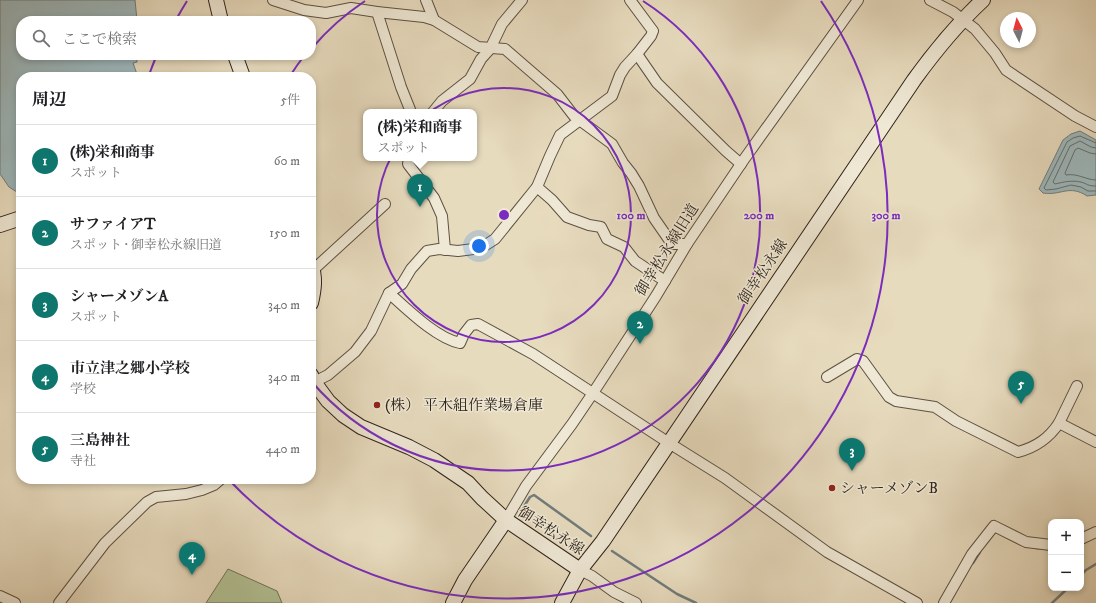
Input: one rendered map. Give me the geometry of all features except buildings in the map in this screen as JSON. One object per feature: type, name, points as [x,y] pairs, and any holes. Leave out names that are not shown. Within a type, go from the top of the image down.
[{"type":"main road","points":[[216,0],[220,16]]},
{"type":"main road","name":"御幸松永線","points":[[562,603],[580,570],[603,540],[914,80],[962,19],[983,0]]},
{"type":"main road","points":[[237,60],[241,72]]},
{"type":"main road","points":[[0,226],[16,220]]},
{"type":"main road","points":[[316,383],[328,401],[343,415],[361,427],[409,447],[434,460],[468,483],[506,520]]},
{"type":"main road","name":"御幸松永線","points":[[453,603],[465,580],[506,520],[580,570]]},
{"type":"street","points":[[273,0],[304,10],[326,13],[351,4],[377,12],[434,20],[478,47],[505,49],[557,94],[574,116],[612,144],[639,186],[654,218],[672,244],[687,244]]},
{"type":"street","points":[[426,0],[434,20]]},
{"type":"street","points":[[435,109],[442,101],[470,79],[481,59],[490,49],[502,24],[522,0]]},
{"type":"street","points":[[316,378],[328,375],[355,352],[371,332],[389,293],[402,284],[411,269],[427,251],[458,251],[481,248],[495,239],[537,187],[560,135],[612,96],[620,75],[625,67],[651,36],[653,31],[630,0]]},
{"type":"street","name":"御幸松永線旧道","points":[[506,520],[526,486],[593,393],[687,244],[741,164],[858,0]]},
{"type":"street","points":[[930,0],[953,12],[975,29],[995,53],[1006,70],[1075,116],[1096,127]]},
{"type":"street","points":[[377,12],[401,87],[410,109]]},
{"type":"street","points":[[637,54],[657,83],[741,164]]},
{"type":"street","points":[[408,161],[408,164],[434,198],[442,216],[445,250]]},
{"type":"street","points":[[537,187],[552,200],[567,217],[589,225],[602,227],[607,239],[624,247],[635,261],[665,281]]},
{"type":"street","points":[[316,264],[385,204]]},
{"type":"street","points":[[389,293],[425,324],[453,341],[460,343],[464,334],[471,325],[478,324],[533,354],[725,478],[826,552],[917,603]]},
{"type":"street","points":[[827,377],[857,359],[863,361],[889,397],[896,401],[935,407],[956,421],[1018,452],[1028,450],[1051,435],[1060,423],[1077,386]]},
{"type":"street","points":[[1060,423],[1096,442]]},
{"type":"street","points":[[59,603],[105,543],[147,502],[156,497],[186,494],[202,490],[215,484]]},
{"type":"street","points":[[944,603],[972,554],[994,526],[1026,542],[1048,545]]},
{"type":"street","points":[[580,570],[592,576],[614,592],[636,603]]},
{"type":"street","points":[[0,596],[15,603]]},
{"type":"green space","points":[[228,569],[277,591],[282,603],[206,603]]},
{"type":"water","points":[[0,0],[135,0],[137,16],[16,16],[16,60],[137,60],[137,62],[133,63],[136,72],[16,72],[16,191],[9,187],[0,174]]},
{"type":"water","points":[[1080,131],[1096,140],[1096,195],[1087,196],[1075,191],[1043,193],[1039,189],[1063,140],[1071,134]]},
{"type":"waterway","points":[[523,508],[530,497],[534,495],[591,536]]},
{"type":"waterway","points":[[1036,548],[1047,549]]},
{"type":"waterway","points":[[612,551],[677,594],[696,603]]},
{"type":"waterway","points":[[973,563],[980,552]]},
{"type":"waterway","points":[[1084,572],[1096,564]]},
{"type":"waterway","points":[[1052,603],[1065,591]]},
{"type":"place","name":"(株)栄和商事","points":[[420,207]]},
{"type":"place","name":"サファイアT","points":[[640,344]]},
{"type":"place","name":"三島神社","points":[[1021,404]]},
{"type":"place","name":"(株） 平木組作業場倉庫","points":[[377,405]]},
{"type":"place","name":"シャーメゾンA","points":[[852,471]]},
{"type":"place","name":"シャーメゾンB","points":[[832,488]]},
{"type":"place","name":"市立津之郷小学校","points":[[192,575]]}]
